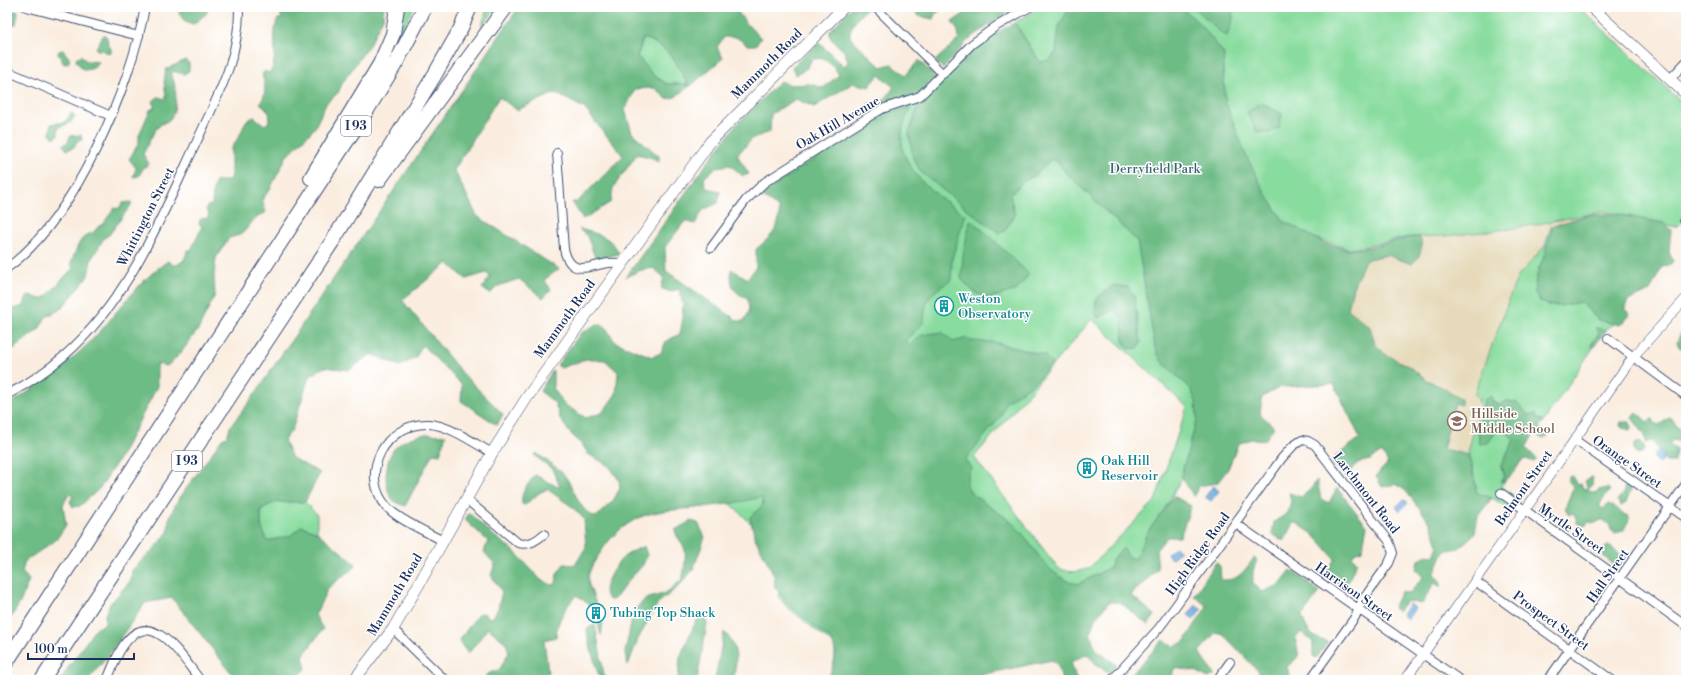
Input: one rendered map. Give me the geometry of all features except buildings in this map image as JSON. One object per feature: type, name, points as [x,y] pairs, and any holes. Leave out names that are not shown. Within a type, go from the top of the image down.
[{"type":"highway","points":[[281,241],[288,216],[380,64],[393,34],[397,7]]},
{"type":"highway","name":"I 93","points":[[7,661],[374,98],[397,61],[425,7]]},
{"type":"highway","name":"I 93","points":[[42,680],[332,242],[434,76],[460,30],[470,7]]},
{"type":"highway","points":[[332,242],[398,155],[506,7]]},
{"type":"main road","name":"Mammoth Road","points":[[354,680],[392,629],[419,584],[492,453],[542,376],[714,136],[844,7]]},
{"type":"main road","points":[[1591,7],[1686,94]]},
{"type":"street","points":[[26,7],[139,36]]},
{"type":"street","points":[[7,268],[36,243],[57,215],[91,156],[110,116],[125,79],[139,36],[145,7]]},
{"type":"street","name":"Whittington Street","points":[[7,396],[40,374],[77,344],[112,303],[139,262],[226,77],[238,40],[239,7]]},
{"type":"street","points":[[875,7],[943,74]]},
{"type":"street","name":"Oak Hill Avenue","points":[[711,248],[746,200],[765,182],[882,109],[920,96],[983,35],[1030,7]]},
{"type":"street","points":[[1670,80],[1686,62]]},
{"type":"street","points":[[7,71],[110,116]]},
{"type":"street","points":[[556,153],[564,249],[568,260],[578,267],[586,269],[609,263],[622,264]]},
{"type":"street","name":"Belmont Street","points":[[1405,680],[1633,357],[1686,298]]},
{"type":"street","points":[[1608,338],[1686,396]]},
{"type":"street","points":[[443,541],[394,513],[382,501],[375,478],[376,462],[381,448],[389,439],[400,431],[415,425],[429,424],[447,428],[492,453]]},
{"type":"street","name":"High Ridge Road","points":[[1112,680],[1162,623],[1282,458],[1293,446],[1302,440]]},
{"type":"street","name":"Larchmont Road","points":[[1302,440],[1308,440],[1315,445],[1389,541],[1392,547],[1392,556],[1389,563],[1362,601],[1355,617],[1310,680]]},
{"type":"street","name":"Orange Street","points":[[1575,440],[1686,518]]},
{"type":"street","name":"Hall Street","points":[[1548,680],[1686,484]]},
{"type":"street","name":"Myrtle Street","points":[[1500,493],[1686,626]]},
{"type":"street","points":[[466,499],[518,543],[524,545],[530,543],[544,534]]},
{"type":"street","name":"Harrison Street","points":[[1235,523],[1460,680]]},
{"type":"street","name":"Prospect Street","points":[[1475,581],[1612,680]]},
{"type":"street","points":[[108,680],[123,646],[135,633],[147,629],[155,631],[168,641],[200,680]]},
{"type":"street","points":[[392,629],[445,680]]},
{"type":"street","points":[[1217,680],[1230,662]]},
{"type":"shaded area","name":"Hillside Middle School","points":[[1600,212],[1614,213],[1669,227],[1460,537],[1272,281],[1315,238],[1349,249],[1408,237],[1517,228]]},
{"type":"green space","points":[[181,7],[207,7],[207,13],[194,24],[186,22],[179,13]]},
{"type":"green space","points":[[278,7],[384,7],[383,18],[369,45],[343,82],[338,93],[327,102],[314,129],[286,157],[270,189],[262,200],[266,212],[257,217],[242,233],[229,238],[216,258],[214,276],[215,295],[198,330],[179,355],[167,366],[157,364],[157,387],[121,456],[100,488],[80,506],[73,507],[70,502],[73,496],[69,494],[63,505],[66,525],[56,540],[25,561],[22,572],[29,580],[20,603],[7,624],[7,406],[29,392],[71,360],[100,332],[136,289],[157,269],[168,261],[173,265],[177,265],[184,260],[188,250],[191,250],[202,227],[199,224],[200,220],[203,218],[207,219],[209,214],[206,210],[207,206],[212,205],[213,190],[216,181],[228,181],[231,176],[231,149],[240,135],[246,121],[254,117],[265,125],[268,123],[270,115],[266,108],[260,103],[264,96],[265,85],[262,74],[265,71],[269,73],[274,62],[276,25],[278,19],[282,19]]},
{"type":"green space","points":[[402,7],[414,7],[397,41]]},
{"type":"green space","points":[[488,7],[498,7],[481,27]]},
{"type":"green space","points":[[519,7],[734,7],[746,23],[761,38],[756,45],[748,45],[736,37],[724,37],[717,47],[723,58],[689,87],[681,70],[672,57],[660,46],[643,38],[637,56],[653,75],[667,84],[686,84],[688,87],[675,97],[667,99],[655,88],[635,89],[625,110],[632,133],[659,156],[659,162],[653,158],[637,154],[613,188],[611,202],[583,219],[572,202],[577,202],[623,156],[584,108],[555,93],[517,110],[499,97],[454,170],[477,216],[559,269],[544,280],[551,289],[543,298],[519,279],[498,286],[490,294],[482,288],[490,277],[486,273],[466,279],[448,263],[402,300],[462,373],[503,414],[497,425],[461,401],[462,385],[422,345],[416,357],[400,366],[371,354],[349,370],[324,367],[309,377],[292,430],[284,440],[292,458],[320,473],[305,502],[276,502],[261,509],[261,526],[267,541],[290,536],[302,526],[317,532],[357,565],[328,588],[315,615],[323,629],[303,656],[306,669],[294,680],[237,680],[172,598],[145,603],[108,656],[88,680],[60,680],[95,629],[105,624],[105,615],[109,605],[131,580],[132,570],[153,550],[168,532],[169,519],[176,503],[222,439],[227,437],[230,427],[250,401]]},
{"type":"green space","points":[[852,7],[867,8],[853,25],[850,37],[881,67],[891,64],[906,75],[919,60],[935,77],[920,94],[872,112],[868,104],[885,99],[894,87],[879,75],[869,87],[853,83],[814,107],[796,99],[771,114],[770,132],[753,138],[737,155],[749,174],[743,176],[730,165],[716,167],[704,178],[706,188],[720,191],[718,203],[703,210],[695,224],[685,221],[665,247],[666,271],[738,321],[744,321],[749,312],[748,299],[738,293],[733,287],[731,280],[731,269],[748,279],[756,267],[756,249],[774,232],[777,227],[779,215],[779,208],[760,195],[858,131],[897,111],[911,107],[903,125],[902,142],[905,157],[913,170],[924,183],[936,194],[965,215],[952,259],[951,280],[930,296],[926,306],[924,322],[906,340],[910,345],[922,335],[942,332],[953,342],[967,338],[971,341],[993,342],[1044,355],[1052,364],[1035,382],[1006,402],[1001,416],[965,460],[971,468],[967,480],[968,488],[973,494],[1010,521],[1019,530],[1047,566],[1055,573],[1066,580],[1078,584],[1111,567],[1112,559],[1123,548],[1129,557],[1135,559],[1147,533],[1174,496],[1191,506],[1180,537],[1167,537],[1156,550],[1158,569],[1131,595],[1155,615],[1148,625],[1120,602],[1109,602],[1095,619],[1090,633],[1096,650],[1117,665],[1109,674],[1095,663],[1087,654],[1071,662],[1076,678],[1080,680],[1062,680],[1058,666],[1052,660],[965,678],[962,680],[828,680],[835,655],[835,650],[831,640],[788,604],[775,587],[774,575],[755,538],[750,517],[763,505],[762,497],[729,504],[654,513],[638,518],[627,525],[618,531],[607,543],[594,562],[588,578],[588,582],[603,623],[601,635],[594,608],[576,595],[560,619],[556,637],[544,640],[549,680],[482,680],[488,674],[500,669],[509,652],[506,643],[488,628],[468,654],[459,641],[478,614],[483,613],[492,619],[498,608],[502,592],[491,575],[495,564],[484,552],[488,541],[465,520],[469,513],[493,535],[514,551],[541,580],[552,585],[556,584],[557,574],[564,564],[573,565],[577,562],[586,547],[584,519],[571,506],[547,489],[539,493],[525,505],[522,504],[523,492],[535,475],[554,485],[560,486],[552,469],[534,455],[536,453],[563,473],[569,481],[581,505],[590,514],[596,517],[613,501],[620,488],[619,480],[609,466],[588,454],[582,444],[570,433],[560,419],[555,403],[540,391],[553,370],[553,388],[565,405],[586,418],[602,413],[616,394],[618,372],[605,360],[586,359],[561,368],[557,365],[581,333],[597,324],[605,326],[615,342],[652,357],[661,353],[666,341],[680,334],[683,311],[679,289],[670,292],[661,288],[664,277],[653,268],[641,270],[626,277],[707,163],[736,125],[780,81],[791,85],[810,84],[823,88],[839,75],[834,67],[823,58],[812,59],[807,68],[796,75],[792,67],[819,43],[844,66],[848,62],[845,52],[830,38],[830,31]]},
{"type":"green space","points":[[909,7],[946,7],[935,14],[933,19],[919,16]]},
{"type":"green space","points":[[965,7],[1008,7],[1008,12],[968,40],[943,69],[935,61],[959,39],[958,31],[952,22],[968,11]]},
{"type":"green space","name":"Derryfield Park","points":[[1041,7],[1579,7],[1686,106],[1686,220],[1675,227],[1614,213],[1600,212],[1517,228],[1446,236],[1408,237],[1349,249],[1315,238],[1204,415],[1184,474],[1142,550],[1138,569],[834,645],[786,606],[778,596],[782,575],[760,532],[678,454],[853,266],[768,185],[882,113],[907,106],[929,92],[970,49],[991,35]],"holes":[[[1092,319],[1187,407],[1155,501],[1089,568],[1080,571],[1072,572],[1057,567],[974,457]]]},
{"type":"green space","points":[[1070,7],[1176,7],[1189,14],[1195,20],[1224,54],[1223,70],[1226,103],[1245,153],[1265,193],[1284,221],[1324,243],[1348,250],[1372,247],[1407,238],[1420,237],[1420,252],[1412,264],[1387,255],[1368,259],[1364,263],[1353,287],[1348,309],[1370,327],[1375,344],[1385,354],[1410,367],[1427,380],[1448,390],[1461,399],[1461,405],[1455,403],[1443,449],[1469,455],[1477,493],[1492,498],[1478,516],[1475,533],[1459,548],[1448,550],[1442,555],[1434,574],[1441,582],[1441,587],[1434,583],[1422,604],[1406,601],[1398,612],[1393,608],[1401,592],[1409,594],[1423,577],[1416,570],[1418,561],[1426,555],[1434,556],[1438,545],[1431,524],[1406,491],[1396,484],[1382,487],[1376,476],[1388,463],[1382,452],[1370,460],[1357,463],[1347,478],[1331,460],[1360,438],[1334,384],[1281,387],[1262,397],[1260,414],[1274,427],[1265,440],[1251,439],[1238,444],[1228,469],[1217,483],[1198,486],[1194,497],[1181,476],[1197,419],[1196,401],[1190,388],[1161,361],[1155,347],[1137,241],[1067,174],[1058,162],[1051,159],[1036,175],[1024,181],[1010,195],[1015,215],[1004,232],[999,233],[921,172],[913,158],[909,133],[920,101],[983,42],[1016,24],[1040,62],[1050,60],[1056,52],[1059,26]]},
{"type":"green space","points":[[1194,7],[1232,7],[1233,19],[1227,36],[1221,33]]},
{"type":"green space","points":[[13,11],[18,11],[16,24],[13,25],[10,15]]},
{"type":"green space","points":[[104,34],[107,37],[108,45],[111,48],[111,53],[109,54],[103,50],[97,50],[96,48]]},
{"type":"green space","points":[[644,38],[654,42],[672,57],[689,87],[686,84],[667,84],[653,75],[637,56]]},
{"type":"green space","points":[[63,50],[70,59],[68,63],[64,64],[58,54],[59,51]]},
{"type":"green space","points":[[82,56],[86,61],[99,62],[95,67],[84,70],[76,61],[77,57]]},
{"type":"green space","points":[[186,60],[189,63],[189,71],[184,74],[172,71],[171,74],[176,96],[173,115],[170,119],[160,125],[152,136],[143,154],[149,164],[143,168],[139,176],[133,177],[136,168],[129,159],[139,143],[139,135],[150,110],[155,107],[152,102],[158,97],[165,99],[164,82],[166,69]]},
{"type":"green space","points":[[1262,103],[1282,114],[1279,128],[1269,133],[1257,132],[1247,112]]},
{"type":"green space","points":[[71,113],[75,116],[71,122],[58,128],[58,135],[54,138],[50,134],[51,124],[65,122]]},
{"type":"green space","points":[[81,135],[82,140],[77,141],[74,147],[67,150],[63,145],[68,142],[70,136]]},
{"type":"green space","points":[[131,202],[131,205],[109,235],[104,238],[91,260],[88,276],[72,296],[61,309],[46,317],[39,329],[7,354],[7,311],[23,306],[26,298],[30,295],[40,299],[46,297],[73,268],[71,263],[81,240],[88,234],[93,233],[104,223],[114,208],[118,209],[123,203]]},
{"type":"green space","points":[[1616,214],[1664,223],[1671,230],[1669,252],[1673,261],[1670,265],[1662,266],[1650,291],[1628,301],[1625,307],[1629,315],[1620,325],[1598,320],[1581,302],[1553,306],[1543,303],[1538,299],[1535,293],[1536,278],[1553,226],[1588,215]]},
{"type":"green space","points":[[970,220],[984,231],[1029,274],[1017,290],[987,299],[974,292],[961,279],[963,256]]},
{"type":"green space","points":[[1551,226],[1553,226],[1544,258],[1538,269],[1554,306],[1581,302],[1598,320],[1614,323],[1606,330],[1596,328],[1599,333],[1591,345],[1593,348],[1544,421],[1528,415],[1516,402],[1507,401],[1500,406],[1484,400],[1483,415],[1477,432],[1488,443],[1498,428],[1506,432],[1514,440],[1501,466],[1504,476],[1501,482],[1506,480],[1501,486],[1519,501],[1512,510],[1492,498],[1477,493],[1471,459],[1468,452],[1480,408],[1475,392],[1513,288],[1519,275],[1545,246]]},
{"type":"green space","points":[[579,229],[598,234],[613,243],[619,254],[600,258],[595,257],[587,236]]},
{"type":"green space","points":[[1113,285],[1128,287],[1134,296],[1141,343],[1138,348],[1129,349],[1123,341],[1122,318],[1114,310],[1098,318],[1095,312],[1096,299]]},
{"type":"green space","points":[[1595,328],[1606,330],[1593,348],[1591,346],[1599,333]]},
{"type":"green space","points":[[1686,331],[1686,350],[1679,347],[1677,342],[1681,333]]},
{"type":"green space","points":[[1491,396],[1493,402],[1500,405],[1507,401],[1516,402],[1528,415],[1536,414],[1537,419],[1544,421],[1539,427],[1548,436],[1543,439],[1534,433],[1526,448],[1537,459],[1534,462],[1526,459],[1521,461],[1510,476],[1500,482],[1504,476],[1501,465],[1514,440],[1506,432],[1498,428],[1488,443],[1479,444],[1479,433],[1484,400]]},
{"type":"green space","points":[[1637,412],[1647,422],[1652,419],[1654,420],[1654,423],[1659,425],[1669,418],[1673,420],[1677,427],[1686,433],[1686,448],[1678,441],[1674,440],[1669,443],[1676,449],[1675,462],[1666,462],[1662,458],[1653,441],[1646,443],[1645,435],[1632,418]]},
{"type":"green space","points":[[1621,422],[1630,422],[1630,430],[1620,425]]},
{"type":"green space","points":[[426,434],[446,435],[440,454],[433,453],[405,506],[394,501],[390,496],[386,482],[389,459],[395,448],[402,442]]},
{"type":"green space","points":[[1639,442],[1643,444],[1645,448],[1643,452],[1639,454],[1635,452],[1633,448],[1635,444]]},
{"type":"green space","points":[[1573,476],[1578,485],[1581,484],[1584,489],[1587,489],[1587,485],[1584,482],[1585,480],[1593,477],[1592,485],[1588,490],[1589,491],[1595,493],[1599,490],[1607,488],[1610,490],[1600,504],[1600,507],[1603,509],[1608,504],[1617,508],[1622,514],[1629,516],[1629,520],[1623,531],[1615,533],[1611,530],[1610,524],[1601,520],[1595,523],[1588,522],[1585,526],[1577,523],[1575,515],[1572,513],[1570,515],[1568,514],[1565,507],[1574,487],[1569,482],[1569,477]]},
{"type":"green space","points":[[1317,480],[1321,499],[1329,503],[1337,488],[1367,526],[1362,550],[1356,552],[1352,556],[1357,562],[1344,590],[1327,578],[1326,572],[1335,559],[1313,534],[1295,522],[1284,541],[1272,534],[1274,522],[1288,513],[1291,501],[1289,493],[1301,497],[1310,490]]},
{"type":"green space","points":[[1628,483],[1632,487],[1626,503],[1621,506],[1617,500],[1624,493],[1624,488]]},
{"type":"green space","points":[[276,502],[305,502],[317,515],[317,532],[302,526],[290,536],[267,541],[261,526],[261,509]]},
{"type":"green space","points":[[691,521],[698,523],[705,537],[693,570],[678,587],[658,603],[638,639],[628,665],[625,652],[634,610],[646,599],[666,593],[682,579],[684,573],[685,550],[675,530]]},
{"type":"green space","points":[[644,546],[647,555],[643,565],[627,582],[615,599],[610,600],[606,596],[605,591],[606,585],[613,571],[625,556]]},
{"type":"green space","points":[[1607,546],[1613,548],[1618,554],[1621,562],[1617,567],[1603,556],[1603,551]]},
{"type":"green space","points":[[1254,558],[1257,560],[1253,571],[1253,584],[1262,592],[1279,585],[1291,570],[1320,592],[1302,616],[1306,627],[1311,634],[1328,642],[1316,658],[1313,656],[1313,642],[1301,632],[1295,639],[1299,656],[1287,667],[1291,680],[1261,680],[1259,672],[1222,633],[1215,633],[1199,652],[1215,675],[1208,678],[1196,671],[1174,668],[1171,680],[1126,680],[1163,640],[1174,647],[1185,641],[1207,606],[1194,596],[1216,562],[1220,566],[1221,580],[1227,580],[1240,575]]},
{"type":"green space","points":[[701,617],[706,619],[707,624],[697,680],[678,680],[680,657],[696,621]]},
{"type":"green space","points":[[595,625],[605,680],[600,680],[588,639],[587,629]]},
{"type":"green space","points":[[724,632],[732,643],[736,654],[733,680],[715,680]]},
{"type":"water","points":[[1657,452],[1661,452],[1663,453],[1663,461],[1657,462],[1654,459],[1654,455]]},
{"type":"water","points":[[1213,486],[1219,491],[1211,501],[1205,497]]},
{"type":"water","points":[[1404,499],[1408,503],[1400,511],[1396,507]]},
{"type":"water","points":[[1176,547],[1180,551],[1171,559],[1167,554]]},
{"type":"water","points":[[1409,604],[1415,608],[1408,619],[1402,615]]},
{"type":"water","points":[[1196,605],[1202,609],[1194,619],[1188,615]]},
{"type":"place","name":"Weston Observatory","points":[[944,306]]},
{"type":"place","name":"Hillside Middle School","points":[[1457,421]]},
{"type":"place","name":"Oak Hill Reservoir","points":[[1087,468]]},
{"type":"place","name":"Tubing Top Shack","points":[[596,613]]}]
